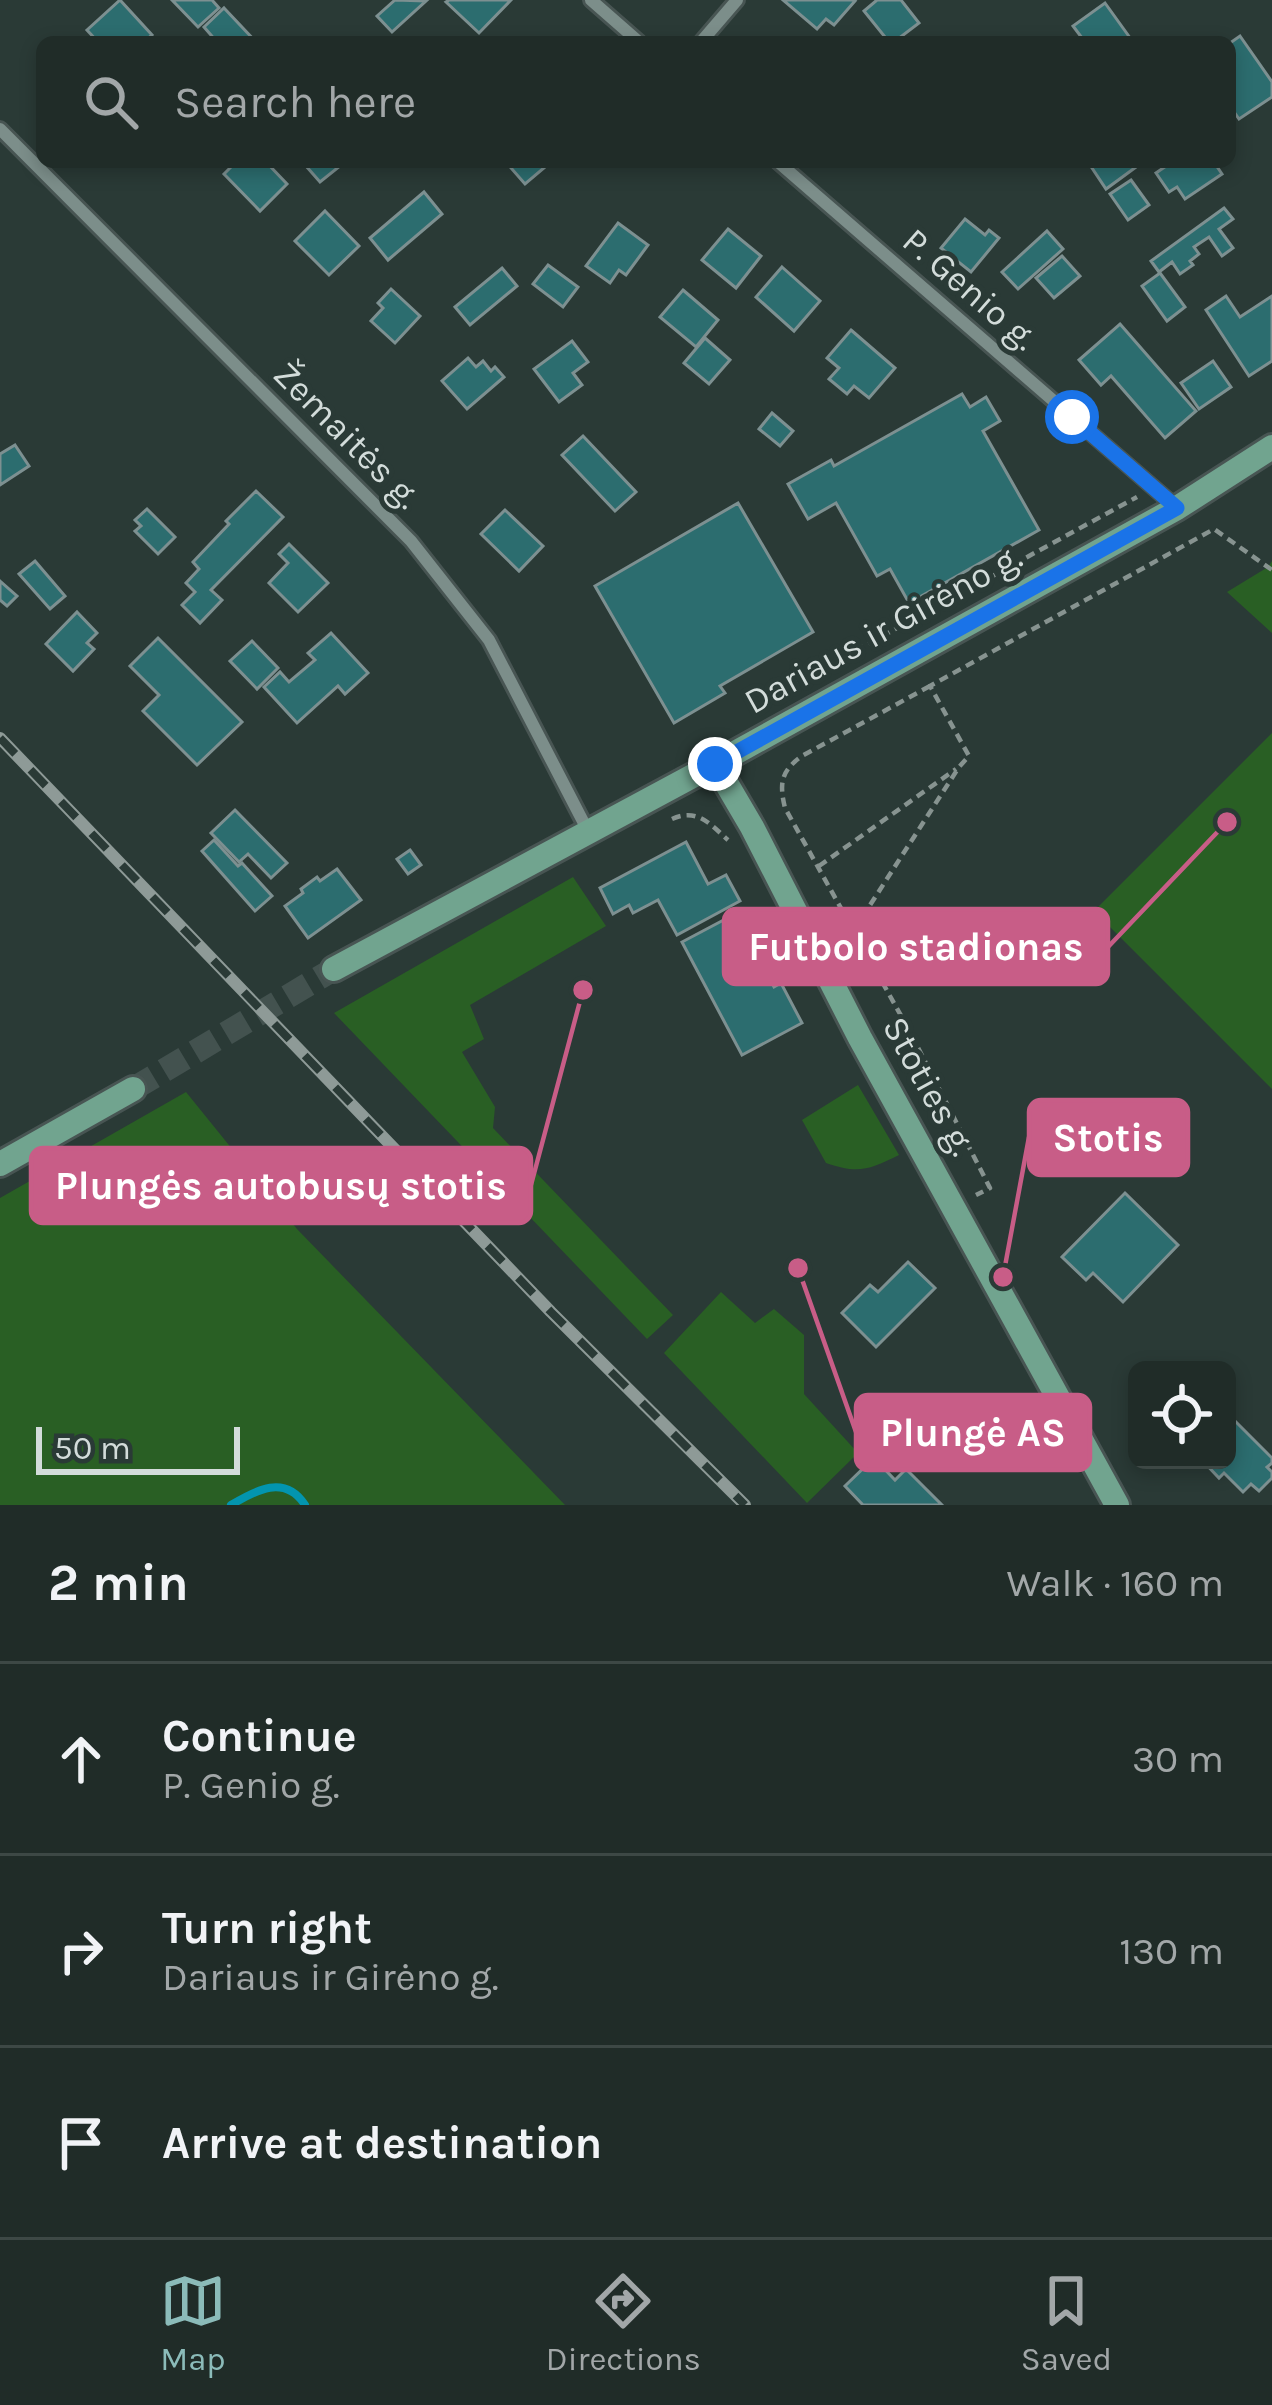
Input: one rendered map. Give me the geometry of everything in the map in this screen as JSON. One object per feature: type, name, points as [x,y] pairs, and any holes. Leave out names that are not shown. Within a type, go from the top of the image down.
[{"type":"main road","name":"Dariaus ir Girėno g.","points":[[334,969],[1177,508],[1272,447]]},
{"type":"main road","name":"Stoties g.","points":[[715,764],[1117,1505]]},
{"type":"main road","points":[[0,1163],[134,1089]]},
{"type":"street","points":[[591,0],[632,36]]},
{"type":"street","points":[[706,36],[737,0]]},
{"type":"street","name":"Žemaitės g.","points":[[0,129],[36,165]]},
{"type":"street","name":"Žemaitės g.","points":[[39,168],[411,541],[489,640],[588,831]]},
{"type":"street","name":"P. Genio g.","points":[[785,168],[1177,508]]},
{"type":"path","points":[[955,1208],[990,1188],[785,808],[782,775],[802,756],[1214,530],[1272,570]]},
{"type":"path","points":[[819,866],[969,756],[931,686]]},
{"type":"path","points":[[854,930],[958,767]]},
{"type":"path","points":[[661,824],[681,815],[706,819],[726,841],[752,827]]},
{"type":"green space","points":[[1272,561],[1272,633],[1227,592]]},
{"type":"green space","points":[[1272,733],[1272,1089],[1094,911]]},
{"type":"green space","points":[[573,877],[606,926],[470,1005],[484,1039],[462,1052],[495,1107],[493,1128],[673,1315],[647,1339],[334,1013]]},
{"type":"green space","points":[[858,1085],[899,1155],[863,1169],[826,1163],[802,1120]]},
{"type":"green space","points":[[186,1092],[297,1229],[565,1505],[0,1505],[0,1198]]},
{"type":"green space","points":[[721,1292],[755,1323],[774,1309],[804,1335],[804,1394],[858,1453],[807,1503],[664,1353]]},
{"type":"building","points":[[120,0],[152,35],[92,36],[87,30]]},
{"type":"building","points":[[172,0],[212,0],[219,8],[198,27]]},
{"type":"building","points":[[395,0],[426,1],[392,32],[377,16]]},
{"type":"building","points":[[511,0],[479,33],[446,2]]},
{"type":"building","points":[[783,0],[855,1],[834,25],[826,19],[817,29]]},
{"type":"building","points":[[877,0],[901,0],[919,23],[902,36],[884,36],[864,11]]},
{"type":"building","points":[[1105,3],[1129,36],[1080,36],[1073,26]]},
{"type":"building","points":[[224,8],[250,36],[212,36],[204,27]]},
{"type":"building","points":[[1240,36],[1272,82],[1272,97],[1239,119],[1236,115],[1236,39]]},
{"type":"building","points":[[230,168],[272,168],[287,184],[260,211],[224,174]]},
{"type":"building","points":[[308,168],[338,168],[320,182]]},
{"type":"building","points":[[511,168],[544,168],[525,184]]},
{"type":"building","points":[[1092,168],[1135,168],[1106,189]]},
{"type":"building","points":[[1163,168],[1218,168],[1222,174],[1185,199],[1177,187],[1169,192],[1156,173]]},
{"type":"building","points":[[1131,180],[1149,205],[1128,220],[1110,194]]},
{"type":"building","points":[[424,192],[442,214],[388,260],[370,238]]},
{"type":"building","points":[[1224,208],[1233,219],[1219,229],[1233,248],[1222,256],[1209,237],[1194,247],[1199,254],[1190,261],[1193,265],[1180,274],[1172,262],[1159,272],[1151,261]]},
{"type":"building","points":[[325,211],[359,246],[329,275],[295,241]]},
{"type":"building","points":[[965,219],[985,235],[989,230],[999,238],[971,272],[941,248]]},
{"type":"building","points":[[618,223],[648,245],[626,275],[619,270],[610,283],[586,266]]},
{"type":"building","points":[[728,229],[761,256],[736,288],[702,260]]},
{"type":"building","points":[[1047,231],[1063,249],[1018,289],[1002,272]]},
{"type":"building","points":[[1062,256],[1080,276],[1054,298],[1036,278]]},
{"type":"building","points":[[548,265],[578,287],[563,307],[533,284]]},
{"type":"building","points":[[782,267],[820,301],[794,331],[756,297]]},
{"type":"building","points":[[502,268],[517,286],[470,325],[455,307]]},
{"type":"building","points":[[1160,273],[1185,307],[1167,321],[1142,286]]},
{"type":"building","points":[[391,289],[420,316],[395,343],[371,321],[383,308],[378,303]]},
{"type":"building","points":[[683,290],[718,320],[696,347],[660,317]]},
{"type":"building","points":[[1226,296],[1240,317],[1272,296],[1272,361],[1249,376],[1206,310]]},
{"type":"building","points":[[1120,324],[1196,411],[1165,438],[1111,376],[1101,385],[1079,360]]},
{"type":"building","points":[[851,330],[895,368],[869,398],[854,386],[847,394],[829,379],[839,368],[827,358]]},
{"type":"building","points":[[705,338],[730,360],[709,384],[684,363]]},
{"type":"building","points":[[572,341],[588,362],[573,373],[582,385],[559,402],[534,369]]},
{"type":"building","points":[[468,358],[476,367],[483,361],[491,371],[495,367],[504,377],[467,409],[442,381]]},
{"type":"building","points":[[1213,361],[1231,387],[1199,409],[1181,383]]},
{"type":"building","points":[[962,394],[970,407],[986,397],[1000,421],[983,431],[1039,530],[909,603],[890,569],[877,576],[836,503],[808,519],[788,484],[831,460],[834,466]]},
{"type":"building","points":[[772,413],[793,431],[780,446],[759,429]]},
{"type":"building","points":[[583,436],[636,492],[615,511],[562,455]]},
{"type":"building","points":[[15,445],[29,466],[0,485],[0,454]]},
{"type":"building","points":[[256,491],[283,517],[211,590],[222,600],[200,623],[182,605],[195,592],[186,583],[199,569],[193,562]]},
{"type":"building","points":[[738,503],[813,632],[720,686],[725,693],[674,723],[595,586]]},
{"type":"building","points":[[147,509],[175,537],[158,554],[135,531],[141,526],[135,520]]},
{"type":"building","points":[[505,510],[543,546],[519,571],[481,534]]},
{"type":"building","points":[[289,544],[328,583],[298,612],[269,583],[288,563],[279,554]]},
{"type":"building","points":[[35,561],[65,596],[50,609],[19,574]]},
{"type":"building","points":[[0,581],[17,596],[7,606],[0,600]]},
{"type":"building","points":[[77,612],[97,633],[87,643],[94,649],[73,671],[46,644]]},
{"type":"building","points":[[331,633],[368,673],[345,694],[338,686],[297,723],[264,687],[280,672],[289,682],[315,660],[308,653]]},
{"type":"building","points":[[158,638],[242,722],[197,765],[143,711],[159,695],[130,666]]},
{"type":"building","points":[[252,641],[278,668],[257,689],[230,661]]},
{"type":"building","points":[[235,810],[287,863],[271,878],[248,854],[239,862],[211,833]]},
{"type":"building","points":[[214,840],[272,896],[255,911],[202,851]]},
{"type":"building","points":[[686,842],[708,884],[726,875],[740,901],[677,935],[658,900],[633,913],[629,905],[613,914],[600,888]]},
{"type":"building","points":[[410,850],[421,865],[408,874],[397,859]]},
{"type":"building","points":[[337,869],[361,900],[308,938],[285,906],[317,877],[320,881]]},
{"type":"building","points":[[735,914],[774,987],[781,983],[802,1023],[742,1055],[682,942]]},
{"type":"building","points":[[1125,1193],[1178,1245],[1123,1302],[1093,1273],[1086,1280],[1062,1257]]},
{"type":"building","points":[[908,1262],[935,1288],[876,1347],[842,1313],[870,1285],[878,1292]]},
{"type":"building","points":[[1236,1422],[1272,1458],[1267,1467],[1272,1478],[1259,1491],[1251,1484],[1243,1492],[1224,1473],[1219,1478],[1210,1469],[1236,1469]]},
{"type":"building","points":[[874,1458],[895,1480],[906,1469],[942,1505],[863,1505],[845,1486]]},
{"type":"waterway","points":[[231,1505],[260,1490],[279,1487],[297,1495],[305,1505]]},
{"type":"tunnel","points":[[133,1089],[334,969]]},
{"type":"railway","points":[[0,738],[551,1312],[745,1505]]},
{"type":"place","name":"Futbolo stadionas","points":[[1227,822]]},
{"type":"place","name":"Plungės autobusų stotis","points":[[583,990]]},
{"type":"place","name":"Plungė AS","points":[[798,1268]]},
{"type":"place","name":"Stotis","points":[[1003,1277]]},
{"type":"route","points":[[715,764],[1177,508],[1072,417]]}]
